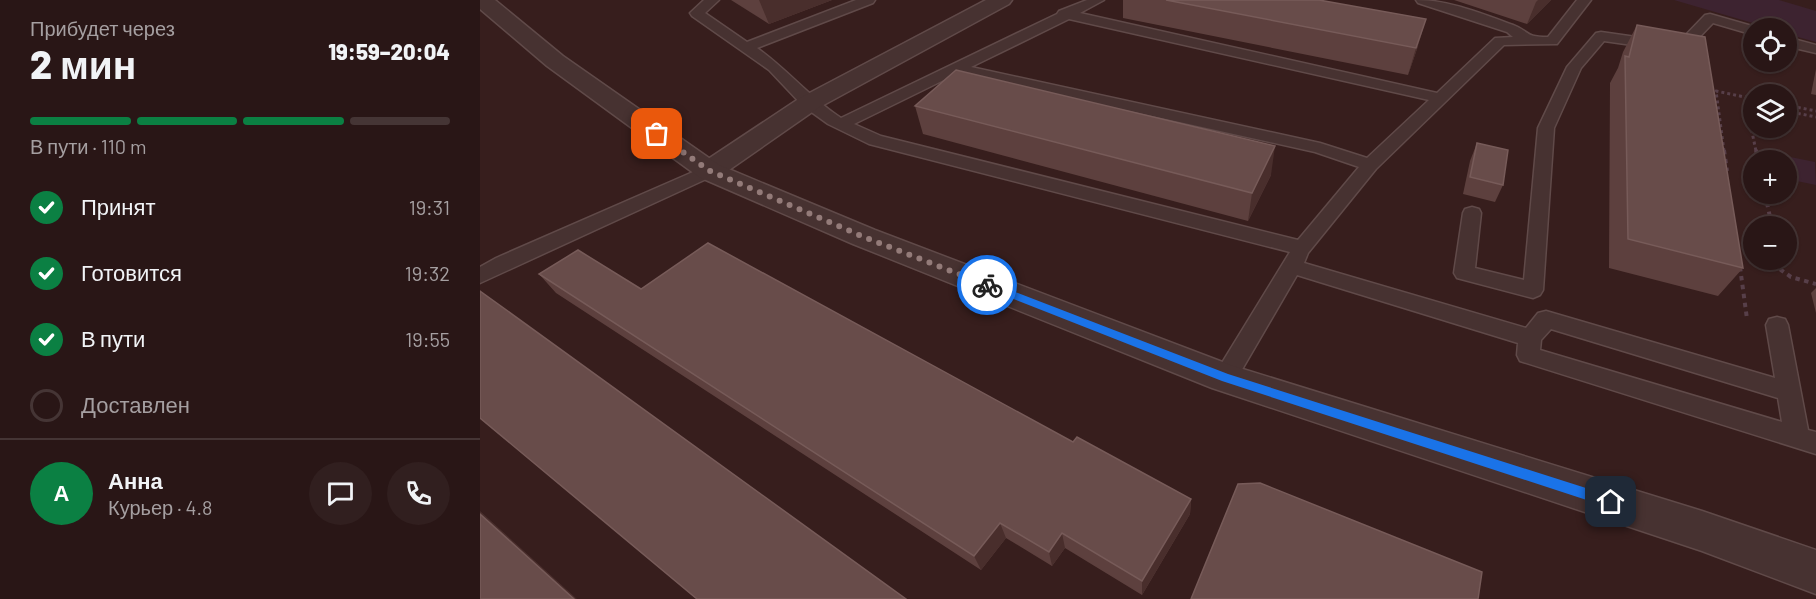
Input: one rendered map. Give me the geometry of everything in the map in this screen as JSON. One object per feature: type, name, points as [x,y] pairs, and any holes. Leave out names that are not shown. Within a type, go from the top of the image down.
[{"type":"street","points":[[482,0],[555,62],[710,171],[864,237],[1225,378],[1702,531],[1816,572]]},
{"type":"street","points":[[710,171],[809,103],[1002,0]]},
{"type":"lane","points":[[712,0],[697,13],[774,67],[809,103],[842,124],[876,140],[1297,257],[1530,338]]},
{"type":"lane","points":[[747,47],[868,0]]},
{"type":"lane","points":[[842,124],[1064,14],[1097,0]]},
{"type":"lane","points":[[1423,0],[1512,28],[1527,41]]},
{"type":"lane","points":[[1225,378],[1297,257],[1370,165],[1500,40],[1552,41],[1584,0]]},
{"type":"lane","points":[[1064,14],[1440,98]]},
{"type":"lane","points":[[1472,213],[1464,273],[1533,290],[1546,128],[1574,67],[1600,36],[1681,48],[1710,18],[1743,28]]},
{"type":"lane","points":[[1797,44],[1816,49]]},
{"type":"lane","points":[[954,68],[1320,148],[1370,165]]},
{"type":"lane","points":[[480,276],[503,263],[710,171]]},
{"type":"lane","points":[[1789,392],[1546,319],[1530,338],[1528,355],[1806,440]]},
{"type":"lane","points":[[1777,325],[1789,392],[1806,440]]},
{"type":"path","points":[[1728,182],[1716,91],[1743,97]]},
{"type":"path","points":[[1797,107],[1816,111]]},
{"type":"path","points":[[1797,113],[1816,117]]},
{"type":"path","points":[[1739,261],[1750,341],[1781,350]]},
{"type":"path","points":[[1781,270],[1791,277],[1816,284]]},
{"type":"shaded area","points":[[1674,0],[1779,0],[1816,11],[1816,42],[1797,37],[1797,18],[1743,18],[1743,20]]},
{"type":"shaded area","points":[[1797,158],[1815,162],[1816,185],[1797,181]]},
{"type":"building","points":[[1166,0],[1319,0],[1426,19],[1416,48]]},
{"type":"building","points":[[1637,25],[1705,37],[1743,268],[1628,239],[1625,56],[1629,57]]},
{"type":"building","points":[[956,70],[1275,146],[1252,193],[915,106]]},
{"type":"building","points":[[1477,143],[1508,150],[1503,185],[1470,177]]},
{"type":"building","points":[[708,243],[1073,442],[1077,437],[1191,499],[1142,581],[1062,533],[1049,552],[1000,523],[974,556],[539,274],[578,250],[641,289]]},
{"type":"building","points":[[480,291],[906,599],[697,599],[480,418]]},
{"type":"building","points":[[1260,483],[1482,572],[1478,599],[1191,599],[1238,484]]},
{"type":"building","points":[[480,514],[574,599],[480,599]]},
{"type":"way so far","points":[[657,134],[710,171],[864,237],[987,285]]},
{"type":"route","points":[[987,285],[1225,378],[1611,502]]}]
